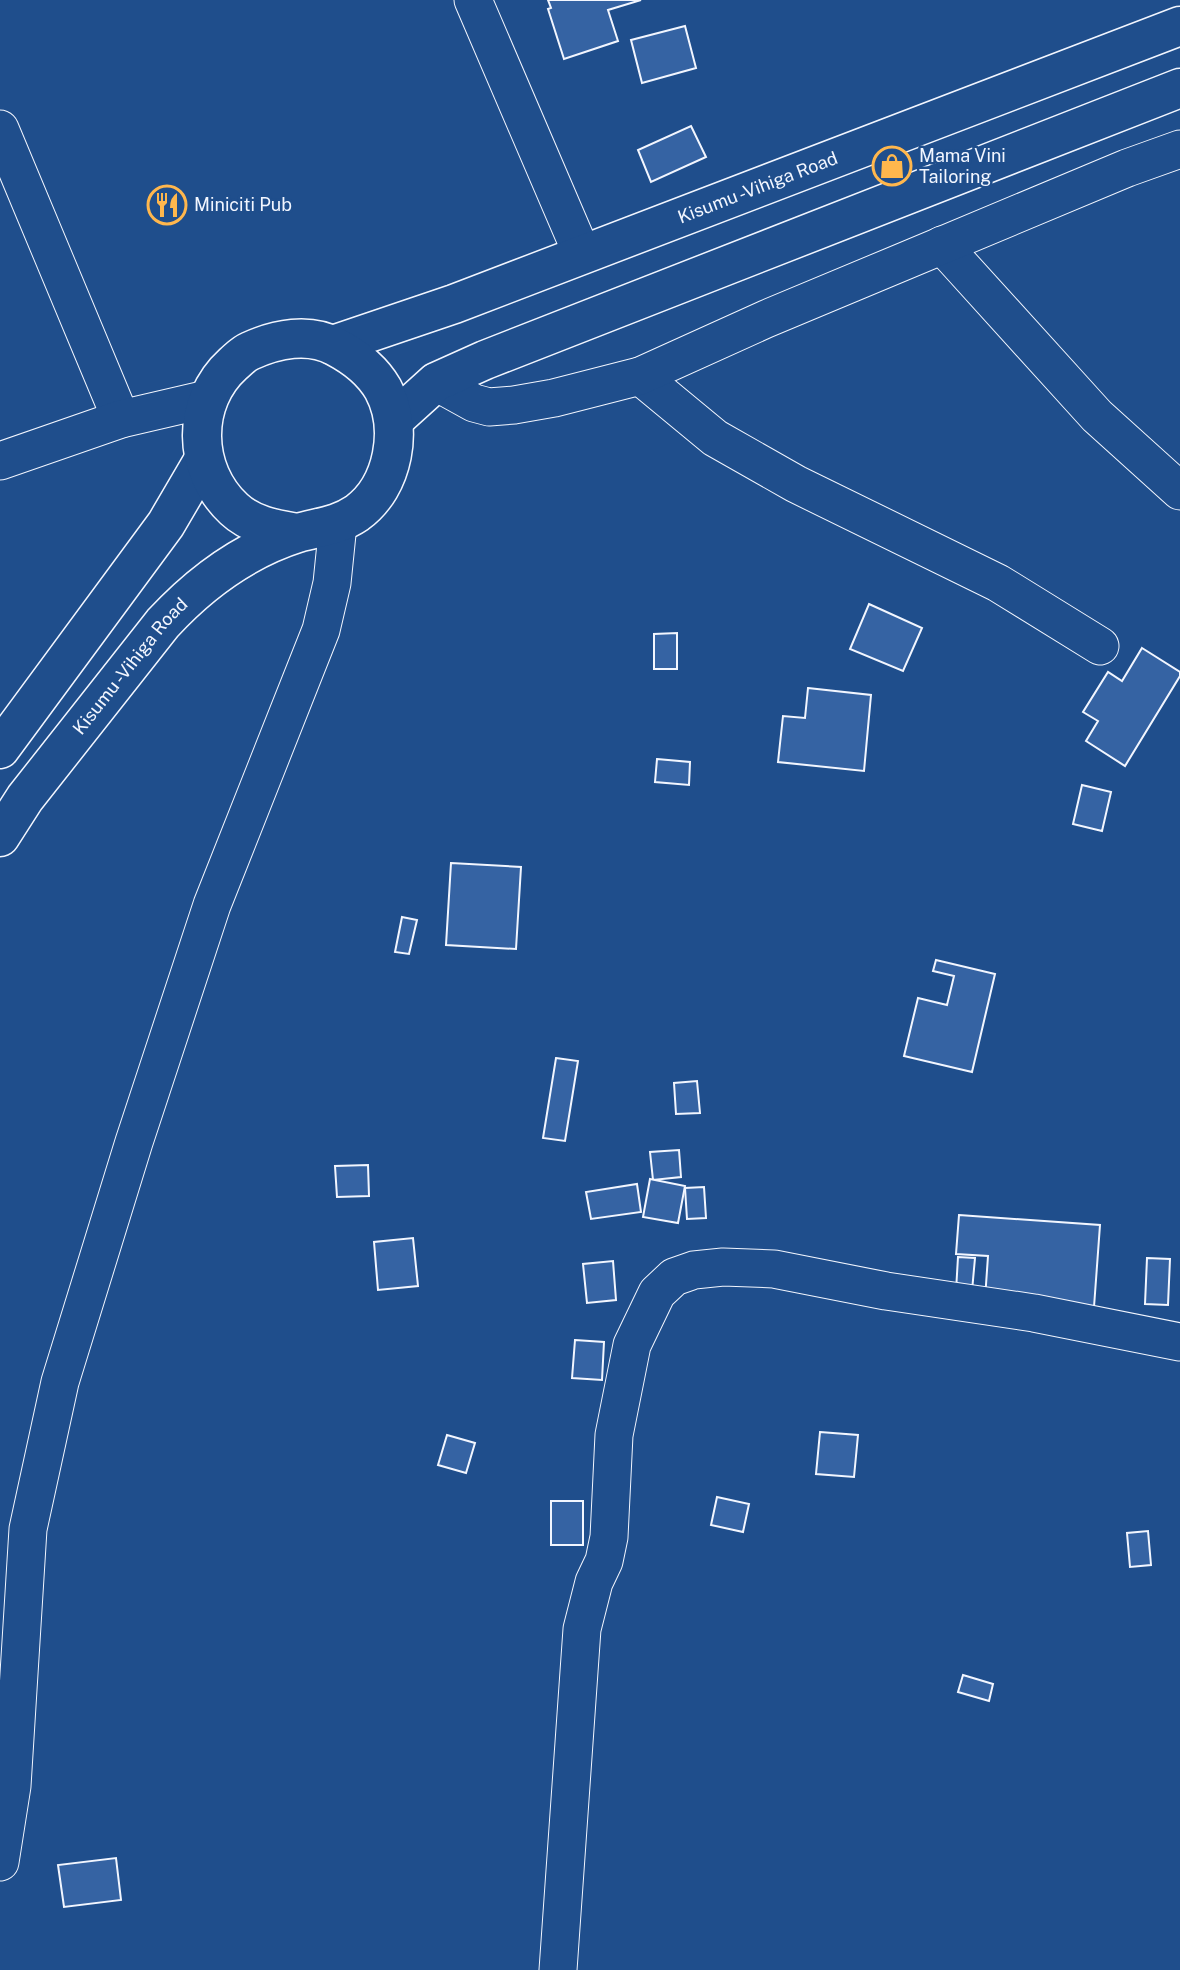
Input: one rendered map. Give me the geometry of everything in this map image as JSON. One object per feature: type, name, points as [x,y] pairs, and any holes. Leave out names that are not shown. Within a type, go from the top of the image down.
[{"type":"highway","name":"Kisumu -Vihiga Road","points":[[332,345],[454,304],[1180,26]]},
{"type":"highway","points":[[394,420],[436,382],[498,355],[1180,88]]},
{"type":"highway","points":[[303,338],[332,345],[361,362],[382,388],[394,420],[393,454],[381,485],[359,511],[338,524],[297,533],[264,527],[235,510],[215,487],[204,459],[201,429],[207,399],[223,373],[246,353],[273,341],[303,338]]},
{"type":"highway","points":[[0,749],[166,524],[204,459]]},
{"type":"highway","name":"Kisumu -Vihiga Road","points":[[0,837],[34,787],[163,623],[186,599],[218,572],[243,557],[297,533]]},
{"type":"street","points":[[473,0],[582,254]]},
{"type":"street","points":[[0,129],[121,419]]},
{"type":"street","points":[[436,382],[474,403],[489,407],[554,398],[640,376],[942,245],[1127,168],[1180,149]]},
{"type":"street","points":[[942,245],[1097,416],[1180,491]]},
{"type":"street","points":[[640,376],[715,438],[796,484],[999,583],[1100,646]]},
{"type":"street","points":[[0,461],[121,419],[207,399]]},
{"type":"street","points":[[0,1862],[12,1786],[28,1529],[60,1382],[134,1142],[212,905],[321,630],[332,583],[338,524]]},
{"type":"street","points":[[558,1970],[582,1629],[609,1537],[614,1434],[632,1345],[657,1293],[674,1276],[694,1270],[723,1267],[774,1269],[886,1292],[1034,1313],[1180,1342]]},
{"type":"building","points":[[548,0],[641,0],[608,10],[618,41],[564,59],[548,9],[551,8]]},
{"type":"building","points":[[685,26],[696,68],[642,83],[631,40]]},
{"type":"building","points":[[691,126],[706,157],[651,182],[638,150]]},
{"type":"building","points":[[869,604],[922,628],[903,671],[850,649]]},
{"type":"building","points":[[677,633],[677,669],[654,669],[654,634]]},
{"type":"building","points":[[1142,648],[1180,672],[1180,676],[1125,766],[1086,741],[1098,721],[1083,712],[1108,672],[1122,681]]},
{"type":"building","points":[[808,688],[871,695],[864,771],[778,762],[783,716],[805,718]]},
{"type":"building","points":[[657,759],[690,762],[689,785],[655,782]]},
{"type":"building","points":[[1082,785],[1111,792],[1102,831],[1073,824]]},
{"type":"building","points":[[451,863],[521,867],[516,949],[446,945]]},
{"type":"building","points":[[402,917],[417,920],[409,954],[395,952]]},
{"type":"building","points":[[936,960],[995,974],[972,1072],[904,1056],[918,998],[947,1005],[954,976],[933,971]]},
{"type":"building","points":[[556,1058],[578,1061],[565,1141],[543,1138]]},
{"type":"building","points":[[697,1081],[700,1113],[676,1114],[674,1083]]},
{"type":"building","points":[[679,1150],[681,1177],[653,1180],[650,1152]]},
{"type":"building","points":[[368,1165],[369,1196],[337,1197],[335,1166]]},
{"type":"building","points":[[650,1179],[685,1186],[678,1223],[643,1217]]},
{"type":"building","points":[[637,1184],[641,1212],[591,1219],[586,1192]]},
{"type":"building","points":[[704,1187],[706,1218],[687,1219],[685,1188]]},
{"type":"building","points":[[959,1215],[1100,1225],[1094,1307],[985,1299],[988,1256],[956,1254]]},
{"type":"building","points":[[413,1238],[418,1286],[378,1290],[374,1242]]},
{"type":"building","points":[[958,1257],[975,1258],[972,1291],[956,1291]]},
{"type":"building","points":[[1147,1258],[1170,1259],[1168,1305],[1145,1304]]},
{"type":"building","points":[[613,1261],[616,1300],[587,1303],[583,1264]]},
{"type":"building","points":[[575,1340],[604,1342],[602,1380],[572,1378]]},
{"type":"building","points":[[820,1432],[858,1435],[854,1477],[816,1474]]},
{"type":"building","points":[[447,1435],[475,1443],[466,1473],[438,1465]]},
{"type":"building","points":[[717,1497],[749,1504],[743,1532],[711,1525]]},
{"type":"building","points":[[551,1501],[583,1501],[583,1545],[551,1545]]},
{"type":"building","points":[[1148,1531],[1151,1565],[1130,1567],[1127,1533]]},
{"type":"building","points":[[963,1675],[993,1684],[989,1701],[958,1692]]},
{"type":"building","points":[[116,1858],[121,1900],[64,1907],[58,1865]]},
{"type":"place","name":"Mama Vini Tailoring","points":[[892,166]]},
{"type":"place","name":"Miniciti Pub","points":[[167,205]]}]
